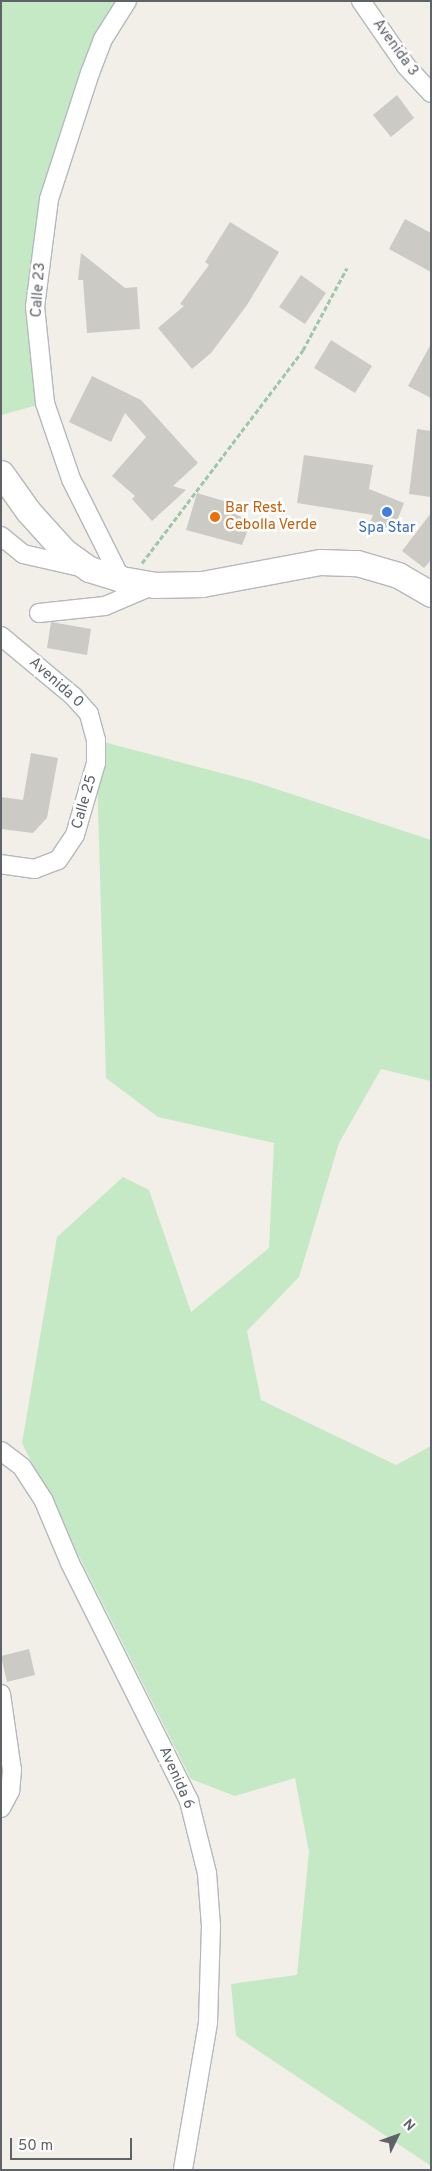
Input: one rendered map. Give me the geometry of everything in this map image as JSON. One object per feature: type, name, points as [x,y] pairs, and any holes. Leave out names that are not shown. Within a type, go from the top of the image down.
[{"type":"main road","points":[[1,473],[49,536],[89,569],[125,580],[154,585],[202,584],[320,562],[357,564],[398,575],[431,594]]},
{"type":"street","name":"Calle 23","points":[[125,580],[71,479],[45,403],[35,308],[49,199],[90,72],[103,39],[127,1]]},
{"type":"street","name":"Avenida 3","points":[[361,1],[406,66],[431,93]]},
{"type":"street","points":[[1,536],[23,554],[89,569]]},
{"type":"street","points":[[39,613],[105,606],[154,585]]},
{"type":"street","name":"Avenida 0","points":[[1,636],[73,696],[89,714],[96,740]]},
{"type":"street","name":"Calle 25","points":[[1,864],[35,869],[58,860],[75,835],[96,763],[96,740]]},
{"type":"street","name":"Avenida 6","points":[[4,1452],[22,1467],[43,1500],[70,1564],[189,1801],[207,1873],[211,1926],[208,2023],[183,2170]]},
{"type":"street","points":[[1,1694],[12,1770],[10,1792],[1,1808]]},
{"type":"path","points":[[125,580],[303,350],[347,268]]},
{"type":"green space","points":[[1,1],[128,1],[76,111],[35,307],[45,403],[1,415]]},
{"type":"green space","points":[[96,740],[255,782],[431,840],[431,1081],[381,1069],[339,1143],[299,1277],[247,1331],[261,1400],[396,1465],[431,1446],[431,2166],[236,2036],[231,1984],[297,1975],[309,1852],[295,1778],[235,1796],[191,1779],[22,1443],[57,1237],[123,1177],[149,1190],[191,1312],[269,1248],[274,1143],[158,1117],[106,1078]]},
{"type":"building","points":[[397,95],[414,118],[391,137],[373,115]]},
{"type":"building","points":[[405,219],[431,233],[431,272],[389,249]]},
{"type":"building","points":[[230,222],[279,252],[247,305],[211,353],[192,369],[158,328],[184,306],[180,304],[209,265],[205,262]]},
{"type":"building","points":[[81,253],[125,288],[137,287],[140,329],[87,333],[83,280],[78,280]]},
{"type":"building","points":[[301,275],[326,293],[305,324],[279,307]]},
{"type":"building","points":[[331,340],[372,366],[355,393],[314,368]]},
{"type":"building","points":[[431,344],[431,398],[408,386]]},
{"type":"building","points":[[92,376],[141,400],[198,463],[173,486],[186,490],[152,521],[132,499],[135,496],[112,476],[146,437],[125,413],[111,442],[69,422]]},
{"type":"building","points":[[417,429],[431,431],[431,497],[409,494]]},
{"type":"building","points":[[304,455],[373,465],[369,489],[404,503],[393,531],[370,522],[373,515],[297,503]]},
{"type":"building","name":"Bar Rest. Cebolla Verde","points":[[197,493],[224,501],[231,512],[251,522],[242,545],[186,530]]},
{"type":"building","points":[[431,513],[431,560],[424,568],[402,551]]},
{"type":"building","points":[[51,622],[91,629],[87,655],[47,648]]},
{"type":"building","points":[[31,753],[58,758],[47,818],[33,833],[1,829],[1,797],[23,800]]},
{"type":"building","points":[[29,1649],[35,1675],[7,1682],[1,1656]]},
{"type":"place","name":"Spa Star","points":[[387,512]]},
{"type":"place","name":"Bar Rest. Cebolla Verde","points":[[215,517]]}]
